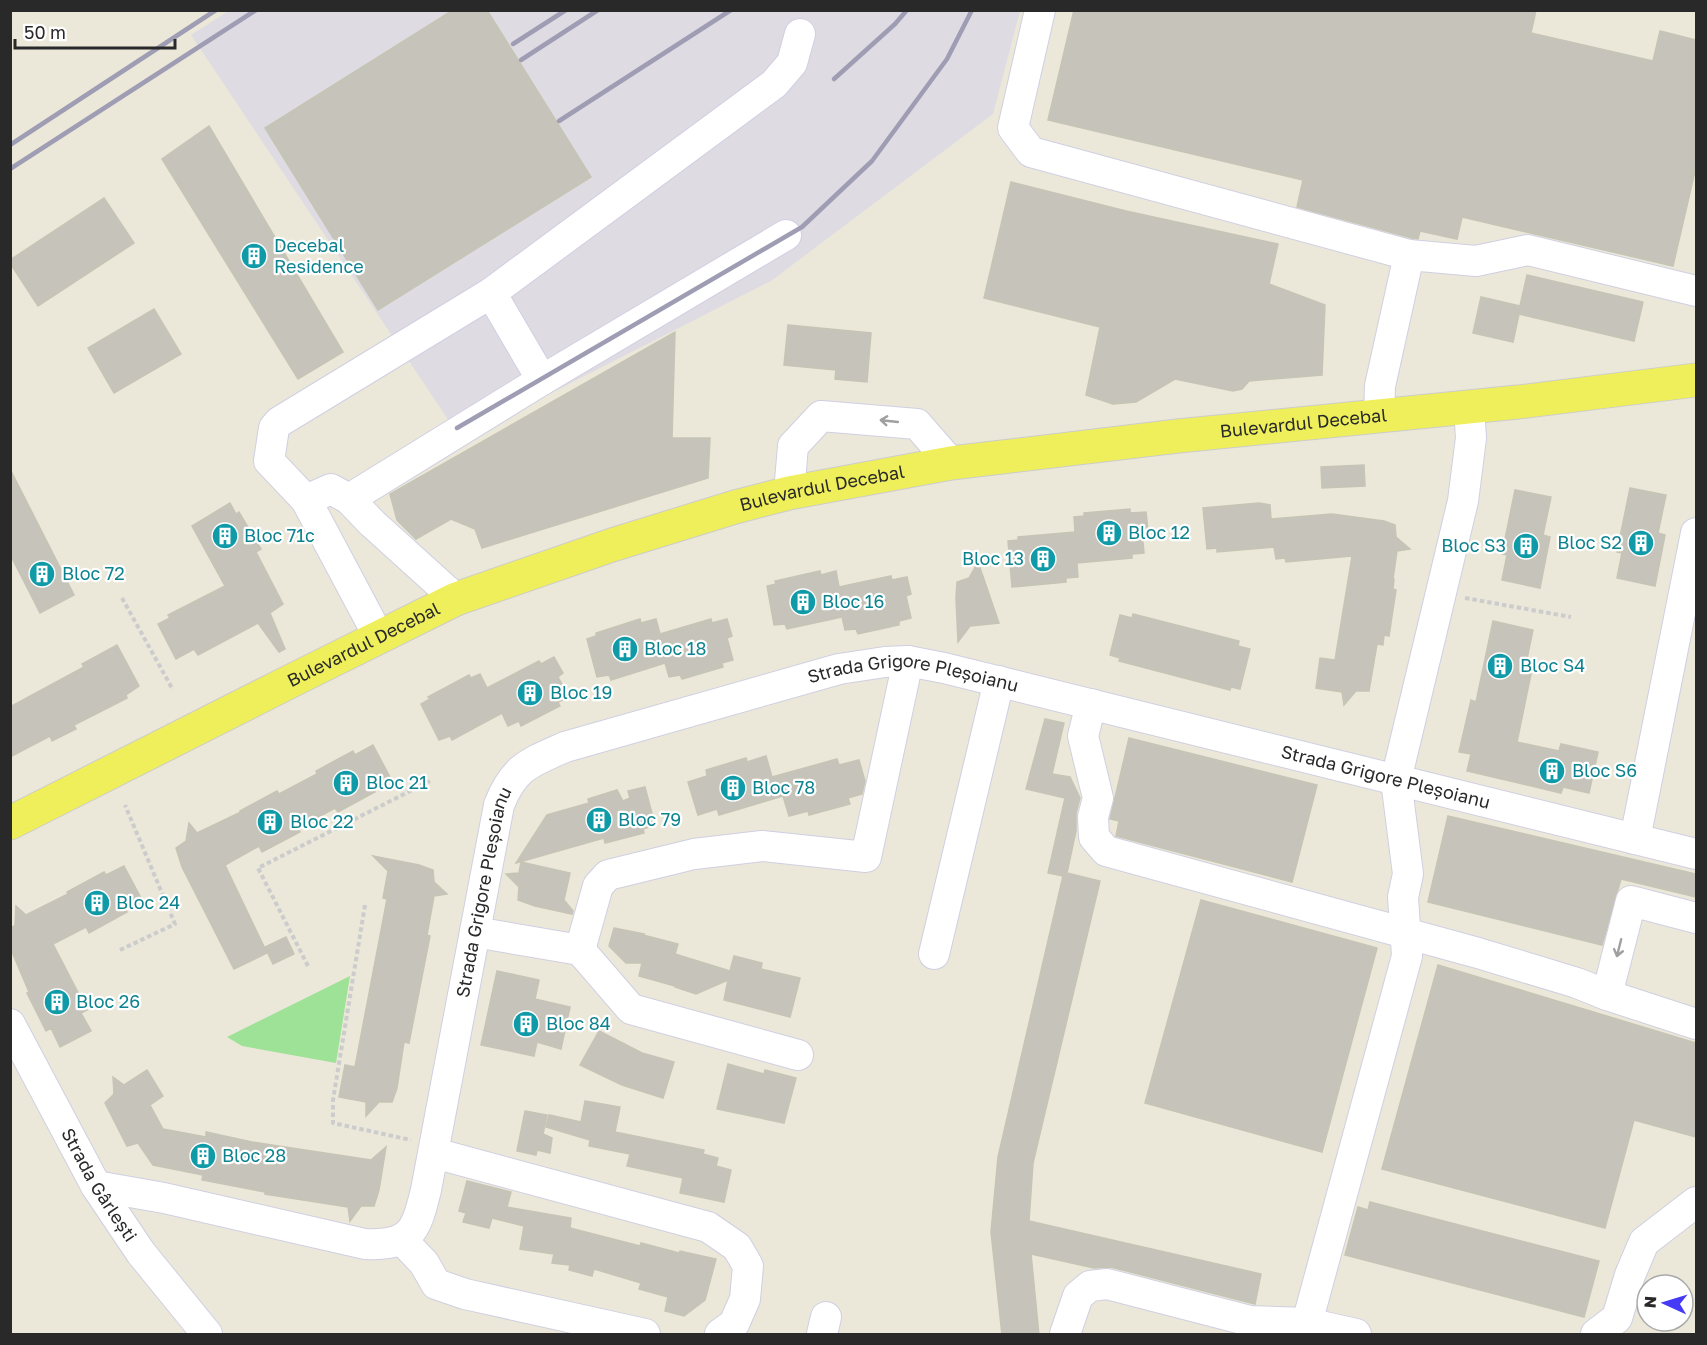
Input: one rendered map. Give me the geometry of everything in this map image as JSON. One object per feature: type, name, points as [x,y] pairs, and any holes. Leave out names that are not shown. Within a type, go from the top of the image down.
[{"type":"main road","name":"Bulevardul Decebal","points":[[10,824],[456,599],[612,545],[735,507],[789,493],[951,463],[1696,380]]},
{"type":"street","points":[[1040,10],[1013,128],[1031,152],[1409,255],[1476,261],[1528,250],[1696,291]]},
{"type":"street","points":[[380,637],[306,500],[269,461],[272,437],[279,422],[491,293],[774,84],[792,63],[800,34]]},
{"type":"street","points":[[349,499],[542,380],[786,235]]},
{"type":"street","points":[[1379,416],[1380,386],[1409,255]]},
{"type":"street","points":[[491,293],[542,380]]},
{"type":"street","points":[[1304,1329],[1407,956],[1403,897],[1408,874],[1396,780],[1463,501],[1471,438],[1469,407]]},
{"type":"street","points":[[789,493],[793,446],[821,416],[917,424],[951,463]]},
{"type":"street","points":[[306,500],[331,489],[349,499],[372,523],[456,599]]},
{"type":"street","points":[[1635,839],[1696,533]]},
{"type":"street","points":[[580,950],[598,886],[608,874],[694,854],[762,846],[866,857],[908,661]]},
{"type":"street","name":"Strada Grigore Pleșoianu","points":[[402,1240],[418,1221],[435,1149],[499,805],[507,786],[517,773],[531,762],[565,747],[838,669],[908,661],[999,681],[1696,854]]},
{"type":"street","points":[[934,954],[999,681]]},
{"type":"street","points":[[1091,704],[1083,736],[1098,798],[1094,817],[1094,837],[1106,852],[1406,932],[1576,983],[1696,1024]]},
{"type":"street","points":[[1607,995],[1631,901],[1696,918]]},
{"type":"street","points":[[475,932],[580,950],[631,1009],[798,1055]]},
{"type":"street","name":"Strada Gârlești","points":[[10,1024],[96,1186],[141,1253],[207,1335]]},
{"type":"street","points":[[435,1149],[708,1227],[737,1247],[748,1266],[745,1299],[734,1324],[720,1335]]},
{"type":"street","points":[[96,1186],[164,1198],[365,1244],[385,1245],[402,1240],[424,1263],[436,1284],[465,1294],[645,1335]]},
{"type":"street","points":[[1596,1335],[1617,1317],[1630,1275],[1644,1242],[1696,1202]]},
{"type":"street","points":[[1065,1335],[1078,1296],[1090,1286],[1107,1284],[1250,1321],[1356,1335]]},
{"type":"path","points":[[1441,594],[1571,617]]},
{"type":"path","points":[[122,598],[173,690]]},
{"type":"path","points":[[308,966],[258,868],[430,781]]},
{"type":"path","points":[[120,950],[175,924],[125,805]]},
{"type":"path","points":[[365,905],[333,1100],[333,1124],[435,1149]]},
{"type":"shaded area","points":[[230,10],[1020,11],[993,114],[771,281],[461,439],[191,35]]},
{"type":"green space","points":[[350,976],[336,1063],[242,1046],[227,1037]]},
{"type":"building","points":[[453,10],[487,10],[591,177],[378,310],[265,128]]},
{"type":"building","points":[[1074,10],[1536,10],[1531,33],[1653,61],[1660,31],[1696,40],[1696,167],[1673,266],[1462,217],[1457,239],[1420,231],[1418,239],[1412,238],[1297,207],[1303,180],[1048,120]]},
{"type":"building","name":"Decebal Residence","points":[[209,126],[343,352],[298,379],[162,159]]},
{"type":"building","points":[[1011,182],[1126,211],[1278,244],[1269,284],[1325,305],[1322,375],[1249,381],[1242,389],[1233,391],[1175,379],[1136,402],[1113,404],[1086,395],[1100,327],[984,298]]},
{"type":"building","points":[[104,198],[134,243],[38,306],[10,260]]},
{"type":"building","points":[[1527,275],[1643,302],[1634,341],[1519,314],[1513,342],[1473,333],[1481,297],[1520,306]]},
{"type":"building","points":[[154,309],[181,354],[114,393],[88,348]]},
{"type":"building","points":[[788,325],[871,333],[867,382],[835,379],[836,370],[784,365]]},
{"type":"building","points":[[675,332],[672,438],[710,438],[708,478],[482,548],[475,529],[451,519],[416,539],[397,520],[390,494]]},
{"type":"building","points":[[1364,465],[1365,486],[1322,488],[1321,467]]},
{"type":"building","name":"Bloc 72","points":[[10,469],[74,595],[40,613],[10,554]]},
{"type":"building","name":"Bloc S2","points":[[1630,488],[1666,495],[1658,533],[1665,535],[1655,586],[1617,578],[1622,553],[1617,552]]},
{"type":"building","name":"Bloc S3","points":[[1515,490],[1551,497],[1543,535],[1550,537],[1540,588],[1502,580],[1507,555],[1502,554]]},
{"type":"building","points":[[230,503],[236,514],[239,512],[261,549],[256,552],[283,604],[270,613],[285,649],[279,652],[258,623],[198,655],[194,649],[176,659],[158,624],[170,618],[168,615],[225,586],[192,526]]},
{"type":"building","points":[[1259,503],[1270,505],[1271,519],[1332,514],[1384,521],[1395,525],[1396,537],[1410,549],[1397,551],[1393,579],[1393,589],[1396,590],[1389,636],[1384,635],[1383,645],[1377,644],[1369,691],[1356,691],[1344,705],[1342,692],[1316,688],[1320,658],[1335,660],[1352,556],[1286,562],[1285,558],[1276,559],[1274,547],[1217,552],[1217,548],[1207,549],[1203,508]]},
{"type":"building","points":[[1130,509],[1130,513],[1146,512],[1148,530],[1142,531],[1144,553],[1132,554],[1132,558],[1077,563],[1078,577],[1066,578],[1066,582],[1012,587],[1008,541],[1018,540],[1018,537],[1075,532],[1074,517],[1084,516],[1084,513]]},
{"type":"building","points":[[978,562],[999,623],[970,626],[958,642],[957,582],[969,578]]},
{"type":"building","points":[[820,571],[821,575],[836,571],[839,587],[891,576],[892,580],[907,577],[911,594],[906,596],[911,618],[899,621],[899,625],[858,634],[856,629],[845,630],[842,617],[787,629],[785,624],[774,625],[767,586],[776,584],[775,581]]},
{"type":"building","points":[[1133,614],[1239,641],[1238,646],[1250,649],[1240,689],[1231,687],[1230,690],[1119,661],[1120,658],[1110,655],[1120,615],[1132,618]]},
{"type":"building","points":[[640,619],[641,623],[656,619],[660,634],[711,619],[712,623],[727,619],[732,636],[727,638],[733,660],[722,663],[723,667],[682,679],[680,675],[669,677],[665,663],[611,680],[609,675],[597,677],[587,639],[596,636],[596,633]]},
{"type":"building","points":[[1493,621],[1533,630],[1524,673],[1531,674],[1517,742],[1559,751],[1561,744],[1598,752],[1589,793],[1563,787],[1561,793],[1467,771],[1471,754],[1459,752],[1471,700],[1476,702]]},
{"type":"building","points":[[117,645],[139,686],[126,695],[127,698],[74,725],[76,729],[52,741],[50,736],[10,757],[10,707],[84,667],[82,664]]},
{"type":"building","points":[[554,657],[563,673],[558,677],[569,697],[558,702],[560,706],[521,726],[519,721],[508,726],[502,713],[452,740],[450,736],[439,740],[421,704],[430,699],[428,697],[469,675],[471,678],[480,674],[487,688],[539,661],[541,664]]},
{"type":"building","points":[[1045,719],[1064,723],[1052,774],[1070,777],[1080,798],[1067,873],[1100,881],[1033,1163],[1029,1221],[1261,1274],[1255,1304],[1111,1267],[1094,1268],[1031,1254],[1039,1335],[1002,1335],[991,1232],[998,1157],[1063,876],[1048,873],[1065,798],[1026,789]]},
{"type":"building","points":[[1129,738],[1317,785],[1292,882],[1116,836],[1119,821],[1110,819]]},
{"type":"building","points":[[373,745],[391,779],[374,789],[375,792],[338,812],[335,808],[298,828],[300,832],[262,852],[259,846],[225,865],[267,953],[234,969],[182,867],[176,848],[186,841],[189,823],[197,833],[241,812],[277,791],[279,794],[353,751],[355,755]]},
{"type":"building","points":[[766,756],[772,777],[837,759],[839,765],[859,760],[865,781],[862,794],[848,798],[850,804],[809,815],[808,811],[789,816],[783,796],[719,815],[717,809],[698,815],[688,782],[707,776],[706,770],[746,758],[747,762]]},
{"type":"building","name":"Bloc 79","points":[[645,787],[655,825],[643,829],[644,833],[605,843],[604,838],[516,863],[547,815],[589,803],[588,799],[617,790],[623,801],[630,798],[628,791]]},
{"type":"building","points":[[1448,816],[1696,874],[1696,897],[1621,879],[1602,945],[1428,902]]},
{"type":"building","points":[[373,856],[433,870],[434,882],[447,894],[434,896],[427,935],[430,936],[409,1043],[404,1042],[397,1088],[392,1102],[379,1102],[366,1116],[366,1102],[339,1097],[345,1065],[355,1067],[387,899],[383,898],[388,871]]},
{"type":"building","points":[[521,862],[570,873],[564,900],[573,911],[572,914],[518,900],[519,887],[506,874],[519,873]]},
{"type":"building","points":[[124,866],[142,900],[125,909],[127,912],[89,933],[86,927],[53,944],[87,1010],[81,1013],[91,1031],[60,1047],[51,1028],[46,1031],[27,993],[29,992],[10,947],[10,927],[15,926],[16,906],[26,915],[68,894],[67,892],[104,872],[106,875]]},
{"type":"building","points":[[1201,900],[1377,948],[1322,1152],[1145,1103]]},
{"type":"building","points":[[614,928],[678,944],[675,954],[730,971],[734,956],[762,963],[761,969],[800,978],[790,1017],[724,1000],[728,980],[696,994],[639,976],[642,963],[626,963],[609,946]]},
{"type":"building","points":[[286,937],[294,954],[273,964],[265,947]]},
{"type":"building","points":[[1438,965],[1696,1043],[1696,1137],[1634,1120],[1605,1228],[1382,1169]]},
{"type":"building","name":"Bloc 84","points":[[497,971],[539,980],[535,999],[570,1007],[561,1049],[537,1042],[534,1056],[481,1045]]},
{"type":"building","points":[[599,1031],[642,1053],[674,1062],[663,1098],[622,1085],[580,1065]]},
{"type":"building","points":[[728,1064],[764,1074],[765,1070],[796,1078],[784,1123],[717,1109]]},
{"type":"building","points":[[147,1070],[163,1096],[150,1105],[163,1129],[206,1137],[206,1132],[252,1142],[371,1160],[386,1147],[374,1206],[361,1206],[350,1221],[348,1207],[265,1194],[265,1192],[202,1180],[203,1175],[153,1165],[138,1143],[127,1146],[105,1103],[114,1094],[113,1077],[124,1085]]},
{"type":"building","points":[[585,1101],[620,1107],[615,1132],[704,1150],[703,1154],[718,1158],[716,1166],[731,1170],[724,1202],[680,1193],[683,1178],[627,1166],[630,1154],[589,1146],[590,1140],[546,1127],[549,1115],[581,1122]]},
{"type":"building","points":[[525,1111],[547,1115],[543,1134],[552,1138],[550,1153],[537,1150],[536,1155],[517,1151]]},
{"type":"building","points":[[467,1181],[511,1192],[507,1207],[571,1218],[570,1228],[640,1246],[641,1243],[679,1253],[680,1251],[716,1259],[705,1300],[684,1316],[665,1311],[668,1297],[639,1289],[641,1283],[594,1269],[592,1276],[569,1270],[570,1265],[552,1263],[554,1254],[520,1249],[524,1226],[492,1218],[489,1228],[463,1222],[466,1213],[459,1211]]},
{"type":"building","points":[[1370,1202],[1599,1261],[1584,1317],[1345,1255],[1358,1207],[1368,1210]]},
{"type":"railway","points":[[10,145],[216,10]]},
{"type":"railway","points":[[10,169],[256,10]]},
{"type":"railway","points":[[513,44],[566,10]]},
{"type":"railway","points":[[521,60],[598,10]]},
{"type":"railway","points":[[559,121],[731,10]]},
{"type":"railway","points":[[834,79],[895,24],[907,10]]},
{"type":"railway","points":[[457,428],[802,227],[872,161],[947,59],[972,10]]},
{"type":"place","name":"Decebal Residence","points":[[254,256]]},
{"type":"place","name":"Bloc 12","points":[[1109,533]]},
{"type":"place","name":"Bloc 71c","points":[[225,536]]},
{"type":"place","name":"Bloc S2","points":[[1641,543]]},
{"type":"place","name":"Bloc S3","points":[[1526,546]]},
{"type":"place","name":"Bloc 13","points":[[1043,559]]},
{"type":"place","name":"Bloc 72","points":[[42,574]]},
{"type":"place","name":"Bloc 16","points":[[803,602]]},
{"type":"place","name":"Bloc 18","points":[[625,649]]},
{"type":"place","name":"Bloc S4","points":[[1500,666]]},
{"type":"place","name":"Bloc 19","points":[[530,693]]},
{"type":"place","name":"Bloc S6","points":[[1552,771]]},
{"type":"place","name":"Bloc 21","points":[[346,783]]},
{"type":"place","name":"Bloc 78","points":[[733,788]]},
{"type":"place","name":"Bloc 79","points":[[599,820]]},
{"type":"place","name":"Bloc 22","points":[[270,822]]},
{"type":"place","name":"Bloc 24","points":[[97,903]]},
{"type":"place","name":"Bloc 26","points":[[57,1002]]},
{"type":"place","name":"Bloc 84","points":[[526,1024]]},
{"type":"place","name":"Bloc 28","points":[[203,1156]]}]
